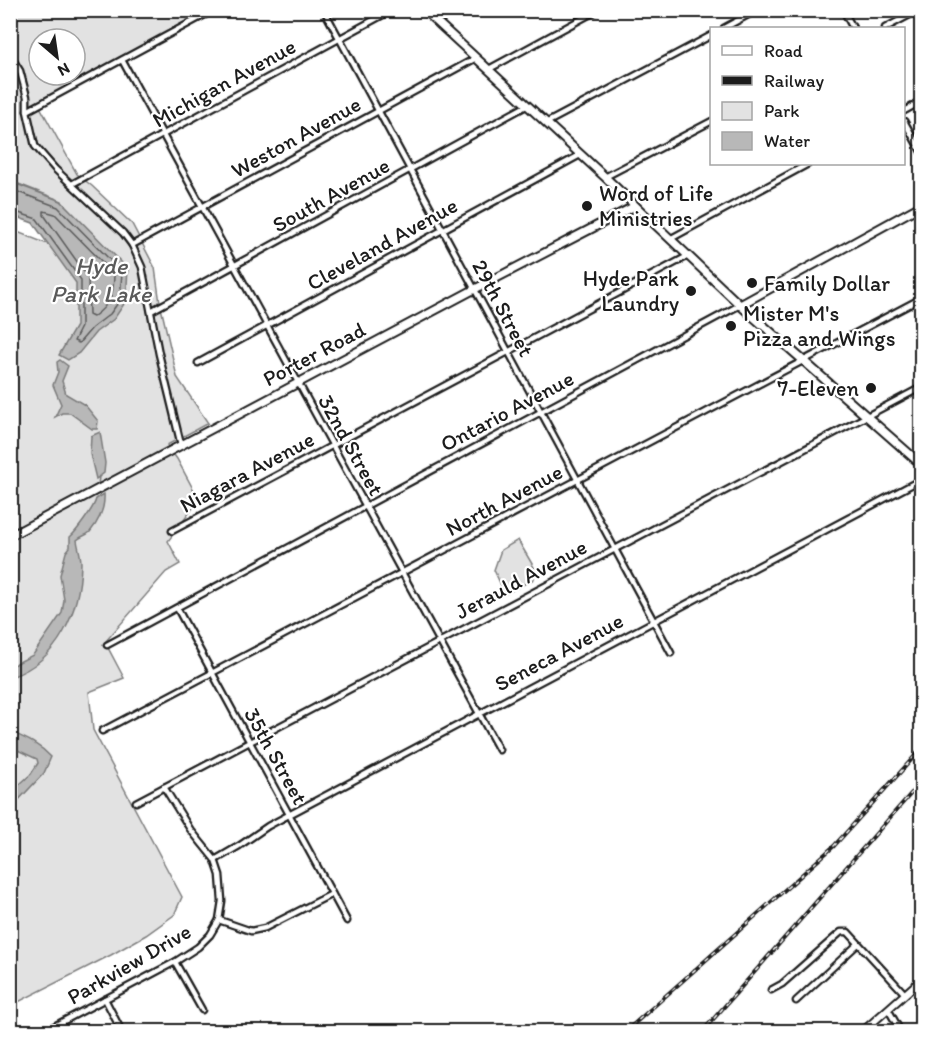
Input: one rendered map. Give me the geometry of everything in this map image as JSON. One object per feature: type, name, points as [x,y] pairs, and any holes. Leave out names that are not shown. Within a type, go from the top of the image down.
[{"type":"main road","points":[[424,10],[802,361],[921,465]]},
{"type":"main road","name":"Ontario Avenue","points":[[741,305],[921,206]]},
{"type":"main road","name":"Porter Road","points":[[10,536],[475,289],[635,207]]},
{"type":"street","points":[[27,111],[214,10]]},
{"type":"street","name":"29th Street","points":[[324,10],[671,653]]},
{"type":"street","name":"Michigan Avenue","points":[[72,184],[392,10]]},
{"type":"street","points":[[489,69],[598,10]]},
{"type":"street","points":[[726,27],[757,10]]},
{"type":"street","points":[[843,10],[852,27]]},
{"type":"street","points":[[887,27],[919,10]]},
{"type":"street","points":[[546,123],[710,36]]},
{"type":"street","points":[[10,55],[20,71],[27,96],[27,111],[35,146],[55,169],[123,233],[132,245],[142,267],[159,354],[181,445]]},
{"type":"street","name":"Weston Avenue","points":[[132,245],[476,58]]},
{"type":"street","name":"32nd Street","points":[[122,60],[500,750]]},
{"type":"street","points":[[905,110],[921,101]]},
{"type":"street","name":"South Avenue","points":[[151,311],[526,106]]},
{"type":"street","points":[[605,177],[710,122]]},
{"type":"street","points":[[905,125],[921,153]]},
{"type":"street","name":"Cleveland Avenue","points":[[198,363],[580,154]]},
{"type":"street","points":[[670,239],[806,165]]},
{"type":"street","name":"Niagara Avenue","points":[[172,531],[688,256]]},
{"type":"street","name":"North Avenue","points":[[102,731],[921,298]]},
{"type":"street","name":"Ontario Avenue","points":[[107,645],[741,305]]},
{"type":"street","name":"Jerauld Avenue","points":[[136,802],[921,387]]},
{"type":"street","name":"Seneca Avenue","points":[[215,860],[268,825],[921,479]]},
{"type":"street","name":"35th Street","points":[[177,608],[347,921]]},
{"type":"street","name":"Parkview Drive","points":[[43,1032],[175,962],[198,947],[210,935],[219,920],[222,901],[220,875],[215,860],[190,829],[164,787]]},
{"type":"street","points":[[219,920],[251,931],[265,928],[332,894]]},
{"type":"street","points":[[771,990],[782,984],[840,932],[848,932],[905,994]]},
{"type":"street","points":[[796,1001],[858,944]]},
{"type":"street","points":[[175,962],[202,1010]]},
{"type":"street","points":[[862,1032],[921,979]]},
{"type":"street","points":[[105,999],[122,1032]]},
{"type":"street","points":[[888,1009],[901,1032]]},
{"type":"green space","points":[[11,11],[206,11],[87,76],[87,27],[27,27],[27,87],[67,87],[38,103],[77,174],[132,224],[155,268],[160,303],[177,377],[208,423],[167,445],[199,500],[168,541],[180,564],[166,572],[105,642],[124,678],[89,692],[93,730],[182,897],[174,915],[146,935],[18,1002],[15,1007],[16,1015],[23,1032],[10,1031],[10,229],[70,253],[62,201],[11,181]]},
{"type":"green space","points":[[518,540],[535,569],[534,579],[505,594],[494,570],[501,550]]},
{"type":"water","name":"Hyde Park Lake","points":[[11,182],[61,201],[128,269],[126,301],[114,319],[96,332],[79,353],[68,360],[59,355],[76,326],[76,283],[33,223],[11,215]]},
{"type":"water","points":[[60,360],[68,366],[62,381],[66,394],[85,405],[98,421],[97,429],[92,429],[70,413],[62,413],[55,417],[61,404],[53,385],[58,372],[57,362]]},
{"type":"water","points":[[100,432],[105,463],[104,473],[96,479],[90,454],[91,436]]},
{"type":"water","points":[[104,494],[101,514],[96,523],[90,532],[77,540],[81,560],[80,581],[71,616],[64,632],[42,659],[11,677],[11,666],[33,655],[62,613],[64,600],[60,575],[66,552],[70,547],[70,537],[84,520],[96,499]]},
{"type":"water","points":[[11,732],[37,745],[51,757],[44,773],[11,808],[11,792],[31,774],[38,763],[37,759],[11,747]]},
{"type":"waterway","points":[[98,486],[99,476]]},
{"type":"railway","points":[[625,1032],[834,846],[922,748]]},
{"type":"railway","points":[[702,1032],[922,781]]},
{"type":"place","name":"Word of Life Ministries","points":[[587,206]]},
{"type":"place","name":"Family Dollar","points":[[752,283]]},
{"type":"place","name":"Hyde Park Laundry","points":[[691,291]]},
{"type":"place","name":"Mister M's Pizza and Wings","points":[[731,326]]},
{"type":"place","name":"7-Eleven","points":[[871,388]]}]
